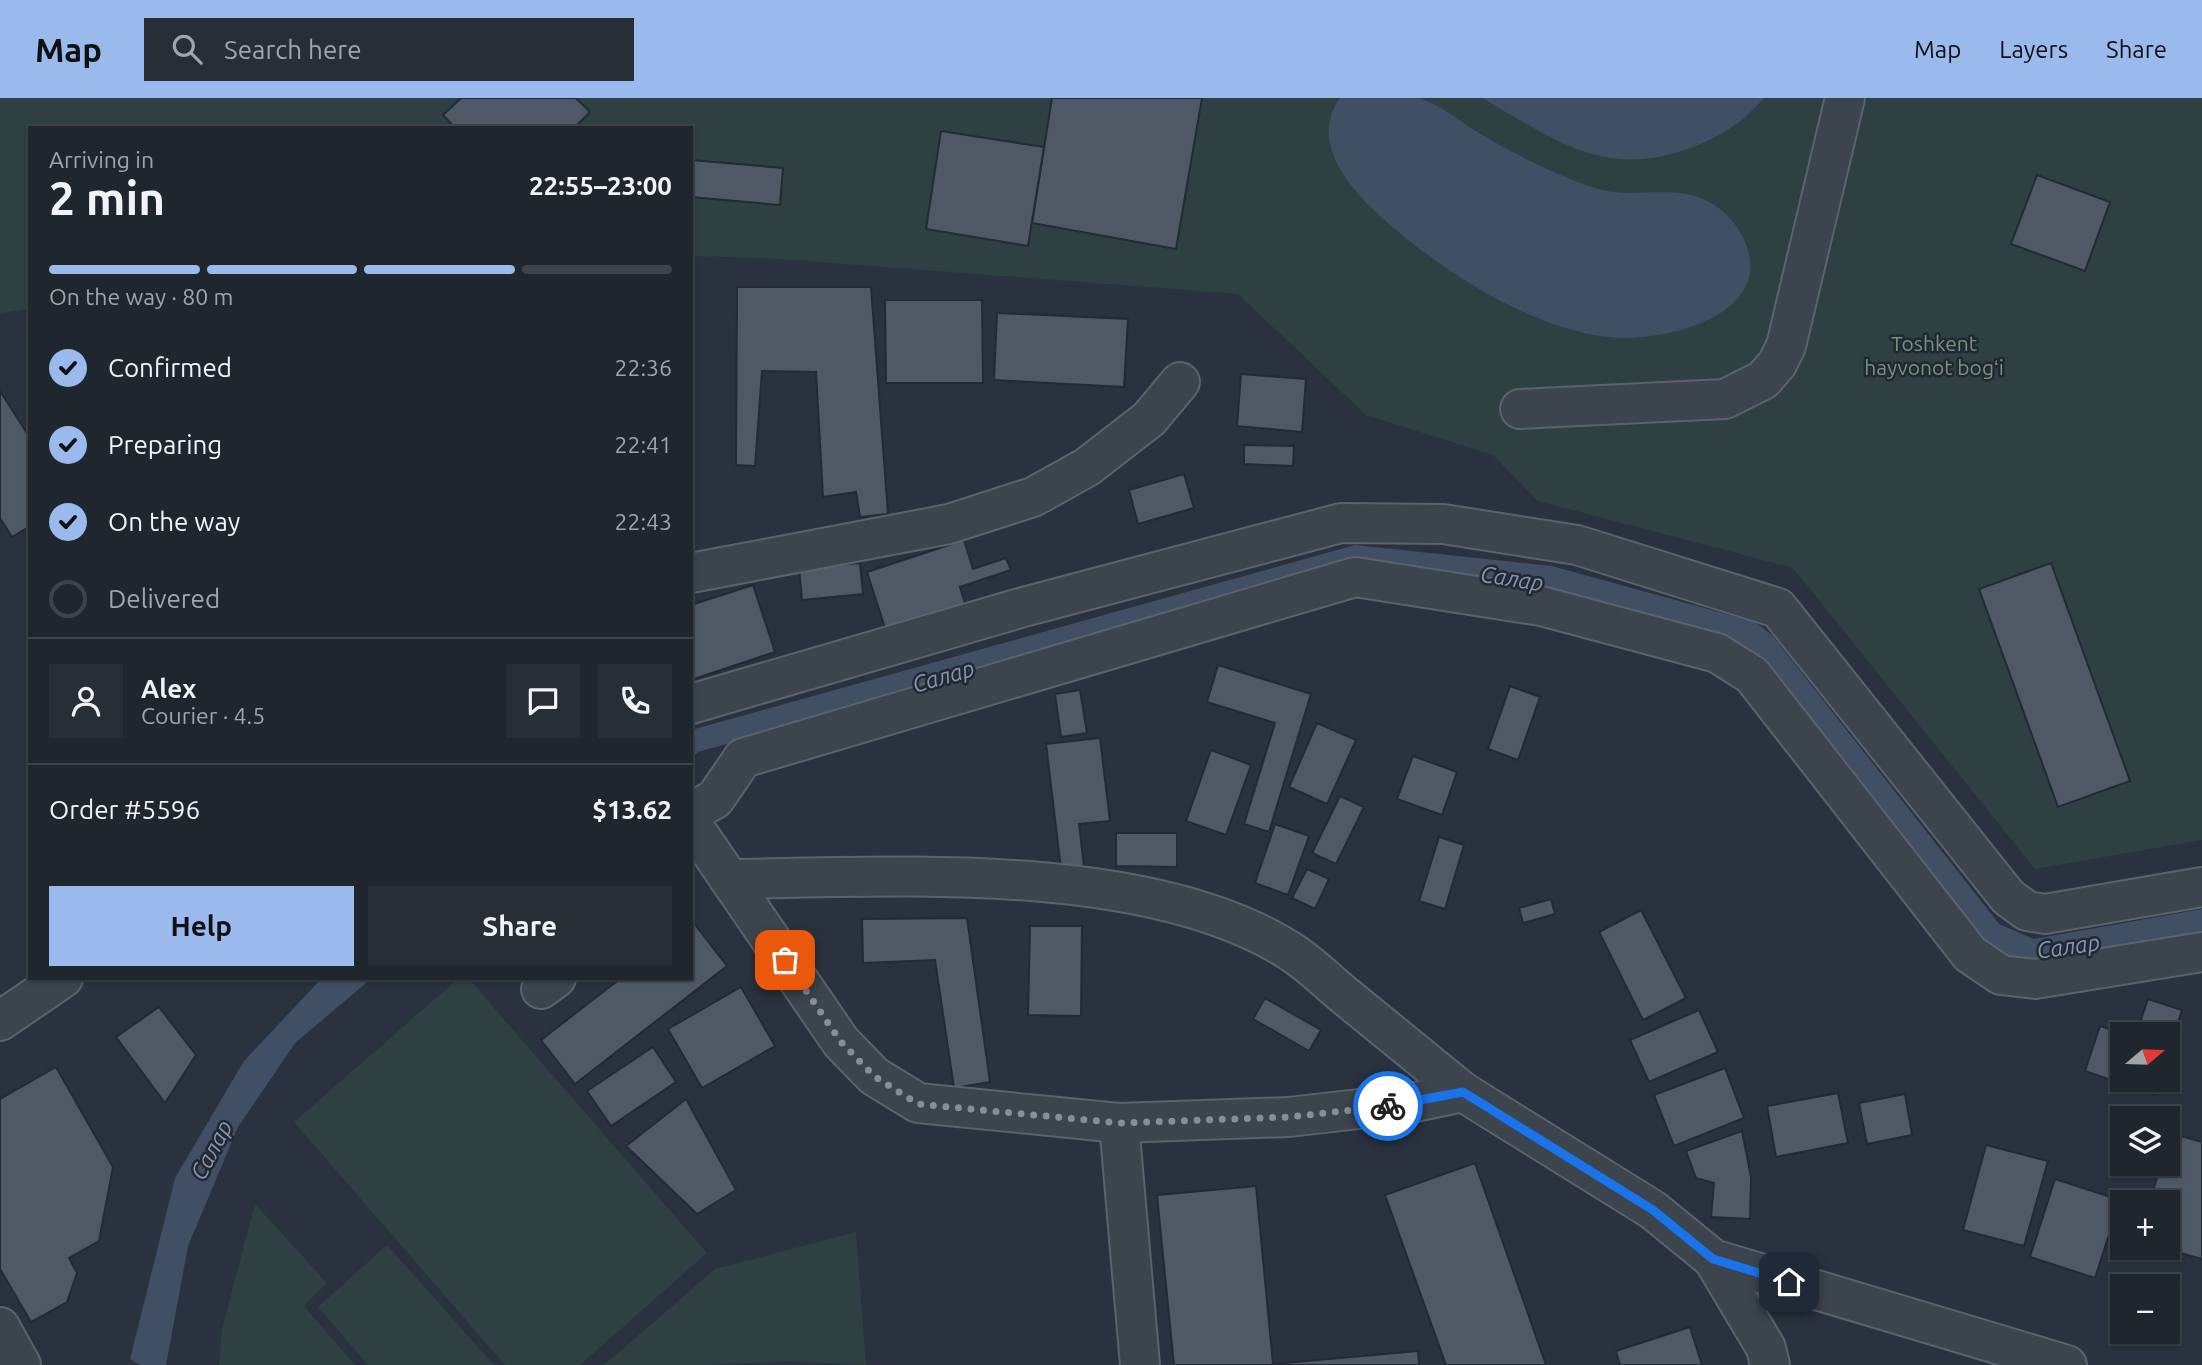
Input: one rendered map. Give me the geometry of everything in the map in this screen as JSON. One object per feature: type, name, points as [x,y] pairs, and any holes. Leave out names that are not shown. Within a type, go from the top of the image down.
[{"type":"street","points":[[1520,409],[1724,399],[1763,380],[1777,364],[1786,346],[1845,98]]},
{"type":"street","points":[[693,573],[949,524],[1032,497],[1087,467],[1149,419],[1180,382]]},
{"type":"street","points":[[693,703],[1020,608],[1341,523],[1443,524],[1577,545],[1778,608],[2008,897],[2027,911],[2045,914],[2202,887]]},
{"type":"street","points":[[693,811],[715,799],[743,758],[1355,578],[1541,606],[1717,653],[1752,675],[1970,954],[2001,975],[2035,979],[2202,952]]},
{"type":"street","points":[[693,828],[712,872],[841,1042],[874,1076],[918,1104],[1119,1123],[1289,1117],[1412,1103],[1463,1092]]},
{"type":"street","points":[[712,872],[942,877],[1139,895],[1180,905],[1256,934],[1290,951],[1463,1092],[1653,1210],[1713,1259],[1766,1348],[1770,1365]]},
{"type":"street","points":[[0,1021],[60,980]]},
{"type":"street","points":[[1119,1123],[1140,1365]]},
{"type":"street","points":[[1713,1259],[2067,1365]]},
{"type":"street","points":[[0,1327],[21,1365]]},
{"type":"green space","name":"Toshkent hayvonot bogʻi","points":[[0,98],[2202,98],[2202,840],[2035,869],[1793,568],[1538,501],[1493,455],[1366,415],[1238,294],[781,259],[693,256],[693,126],[28,126],[28,309],[0,313]]},
{"type":"green space","points":[[457,980],[470,980],[707,1253],[580,1365],[505,1365],[294,1122]]},
{"type":"green space","points":[[255,1204],[327,1283],[304,1306],[355,1365],[219,1365],[222,1329]]},
{"type":"green space","points":[[856,1232],[866,1365],[787,1361],[707,1365],[604,1365],[715,1269]]},
{"type":"green space","points":[[387,1245],[494,1365],[368,1365],[318,1307]]},
{"type":"water","points":[[1340,98],[1419,98],[1441,108],[1520,156],[1584,185],[1613,192],[1684,194],[1707,201],[1732,220],[1747,247],[1750,271],[1743,292],[1727,308],[1706,321],[1681,330],[1630,338],[1581,332],[1524,312],[1495,298],[1442,265],[1366,203],[1341,170],[1333,153],[1329,134],[1331,116]]},
{"type":"water","points":[[1482,98],[1764,98],[1739,122],[1711,139],[1659,157],[1631,159],[1605,157],[1581,150],[1533,128]]},
{"type":"water","name":"Салар","points":[[1355,545],[1552,566],[1755,622],[1772,635],[1999,924],[2034,939],[2202,909],[2202,934],[2020,965],[1983,944],[1754,654],[1355,565],[698,752],[693,756],[693,729]]},
{"type":"water","name":"Салар","points":[[320,980],[370,980],[295,1043],[238,1127],[188,1246],[166,1365],[140,1365],[130,1359],[175,1178],[244,1061]]},
{"type":"building","points":[[461,98],[576,98],[590,112],[576,126],[453,126],[443,115]]},
{"type":"building","points":[[1052,98],[1202,98],[1176,249],[1032,223]]},
{"type":"building","points":[[941,131],[1044,147],[1028,246],[926,229]]},
{"type":"building","points":[[693,160],[783,168],[780,205],[693,197]]},
{"type":"building","points":[[2037,175],[2110,202],[2085,271],[2011,244]]},
{"type":"building","points":[[737,287],[871,287],[888,514],[860,517],[856,492],[823,497],[816,372],[762,371],[755,466],[736,465]]},
{"type":"building","points":[[885,300],[982,300],[983,383],[886,383]]},
{"type":"building","points":[[997,313],[1128,319],[1124,387],[994,380]]},
{"type":"building","points":[[1241,374],[1306,379],[1302,432],[1237,426]]},
{"type":"building","points":[[0,391],[28,435],[28,527],[12,537],[0,518]]},
{"type":"building","points":[[1244,445],[1294,446],[1293,466],[1244,464]]},
{"type":"building","points":[[1184,474],[1194,508],[1138,524],[1129,490]]},
{"type":"building","points":[[964,540],[973,569],[1006,558],[1011,570],[960,587],[966,607],[887,634],[867,572]]},
{"type":"building","points":[[860,563],[863,594],[802,600],[799,568]]},
{"type":"building","points":[[2051,563],[2130,781],[2058,807],[1979,589]]},
{"type":"building","points":[[753,585],[775,652],[693,679],[693,604]]},
{"type":"building","points":[[1218,665],[1311,694],[1269,832],[1244,824],[1275,723],[1207,702]]},
{"type":"building","points":[[1510,686],[1540,697],[1518,760],[1488,749]]},
{"type":"building","points":[[1080,690],[1087,733],[1061,737],[1055,694]]},
{"type":"building","points":[[1317,723],[1356,740],[1327,804],[1289,787]]},
{"type":"building","points":[[1100,738],[1110,821],[1079,824],[1084,866],[1061,869],[1046,744]]},
{"type":"building","points":[[1211,750],[1251,765],[1226,835],[1186,821]]},
{"type":"building","points":[[1413,756],[1457,772],[1442,815],[1397,799]]},
{"type":"building","points":[[1340,796],[1364,807],[1336,864],[1312,853]]},
{"type":"building","points":[[1275,824],[1309,836],[1288,895],[1255,883]]},
{"type":"building","points":[[1116,833],[1177,833],[1177,867],[1116,866]]},
{"type":"building","points":[[1439,837],[1464,845],[1445,909],[1419,901]]},
{"type":"building","points":[[1307,869],[1329,879],[1315,909],[1292,898]]},
{"type":"building","points":[[1551,899],[1555,914],[1523,923],[1519,908]]},
{"type":"building","points":[[1641,910],[1686,998],[1643,1020],[1599,932]]},
{"type":"building","points":[[967,918],[990,1082],[954,1088],[935,960],[863,963],[862,919]]},
{"type":"building","points":[[693,922],[727,966],[575,1084],[541,1040],[618,980],[693,980]]},
{"type":"building","points":[[1030,926],[1082,926],[1081,1016],[1028,1015]]},
{"type":"building","points":[[741,987],[775,1046],[702,1088],[668,1029]]},
{"type":"building","points":[[1265,998],[1321,1030],[1309,1051],[1253,1019]]},
{"type":"building","points":[[2148,999],[2182,1010],[2178,1022],[2140,1022]]},
{"type":"building","points":[[159,1007],[196,1055],[165,1103],[116,1037]]},
{"type":"building","points":[[1699,1010],[1718,1052],[1649,1082],[1630,1040]]},
{"type":"building","points":[[2100,1026],[2110,1029],[2110,1080],[2085,1071]]},
{"type":"building","points":[[653,1047],[676,1082],[611,1126],[587,1091]]},
{"type":"building","points":[[56,1067],[113,1167],[99,1241],[69,1258],[77,1273],[67,1302],[31,1322],[0,1269],[0,1099]]},
{"type":"building","points":[[1725,1068],[1744,1118],[1674,1146],[1654,1095]]},
{"type":"building","points":[[1838,1093],[1848,1143],[1776,1157],[1767,1106]]},
{"type":"building","points":[[1905,1094],[1912,1135],[1867,1144],[1859,1103]]},
{"type":"building","points":[[686,1099],[736,1190],[697,1214],[626,1146]]},
{"type":"building","points":[[1742,1131],[1751,1177],[1750,1219],[1711,1217],[1714,1183],[1696,1178],[1686,1151]]},
{"type":"building","points":[[2180,1136],[2202,1142],[2202,1259],[2180,1253],[2180,1190],[2153,1190],[2158,1176],[2180,1176]]},
{"type":"building","points":[[1986,1145],[2048,1161],[2024,1246],[1963,1230]]},
{"type":"building","points":[[1475,1163],[1546,1365],[1446,1365],[1385,1195]]},
{"type":"building","points":[[2055,1179],[2110,1197],[2110,1231],[2095,1278],[2030,1257]]},
{"type":"building","points":[[1256,1186],[1273,1364],[1418,1351],[1419,1365],[1174,1365],[1157,1195]]},
{"type":"building","points":[[1690,1327],[1702,1365],[1620,1365],[1616,1351]]},
{"type":"way so far","points":[[785,960],[841,1042],[874,1076],[918,1104],[1119,1123],[1289,1117],[1388,1106]]},
{"type":"route","points":[[1388,1106],[1463,1092],[1653,1210],[1713,1259],[1789,1282]]}]
